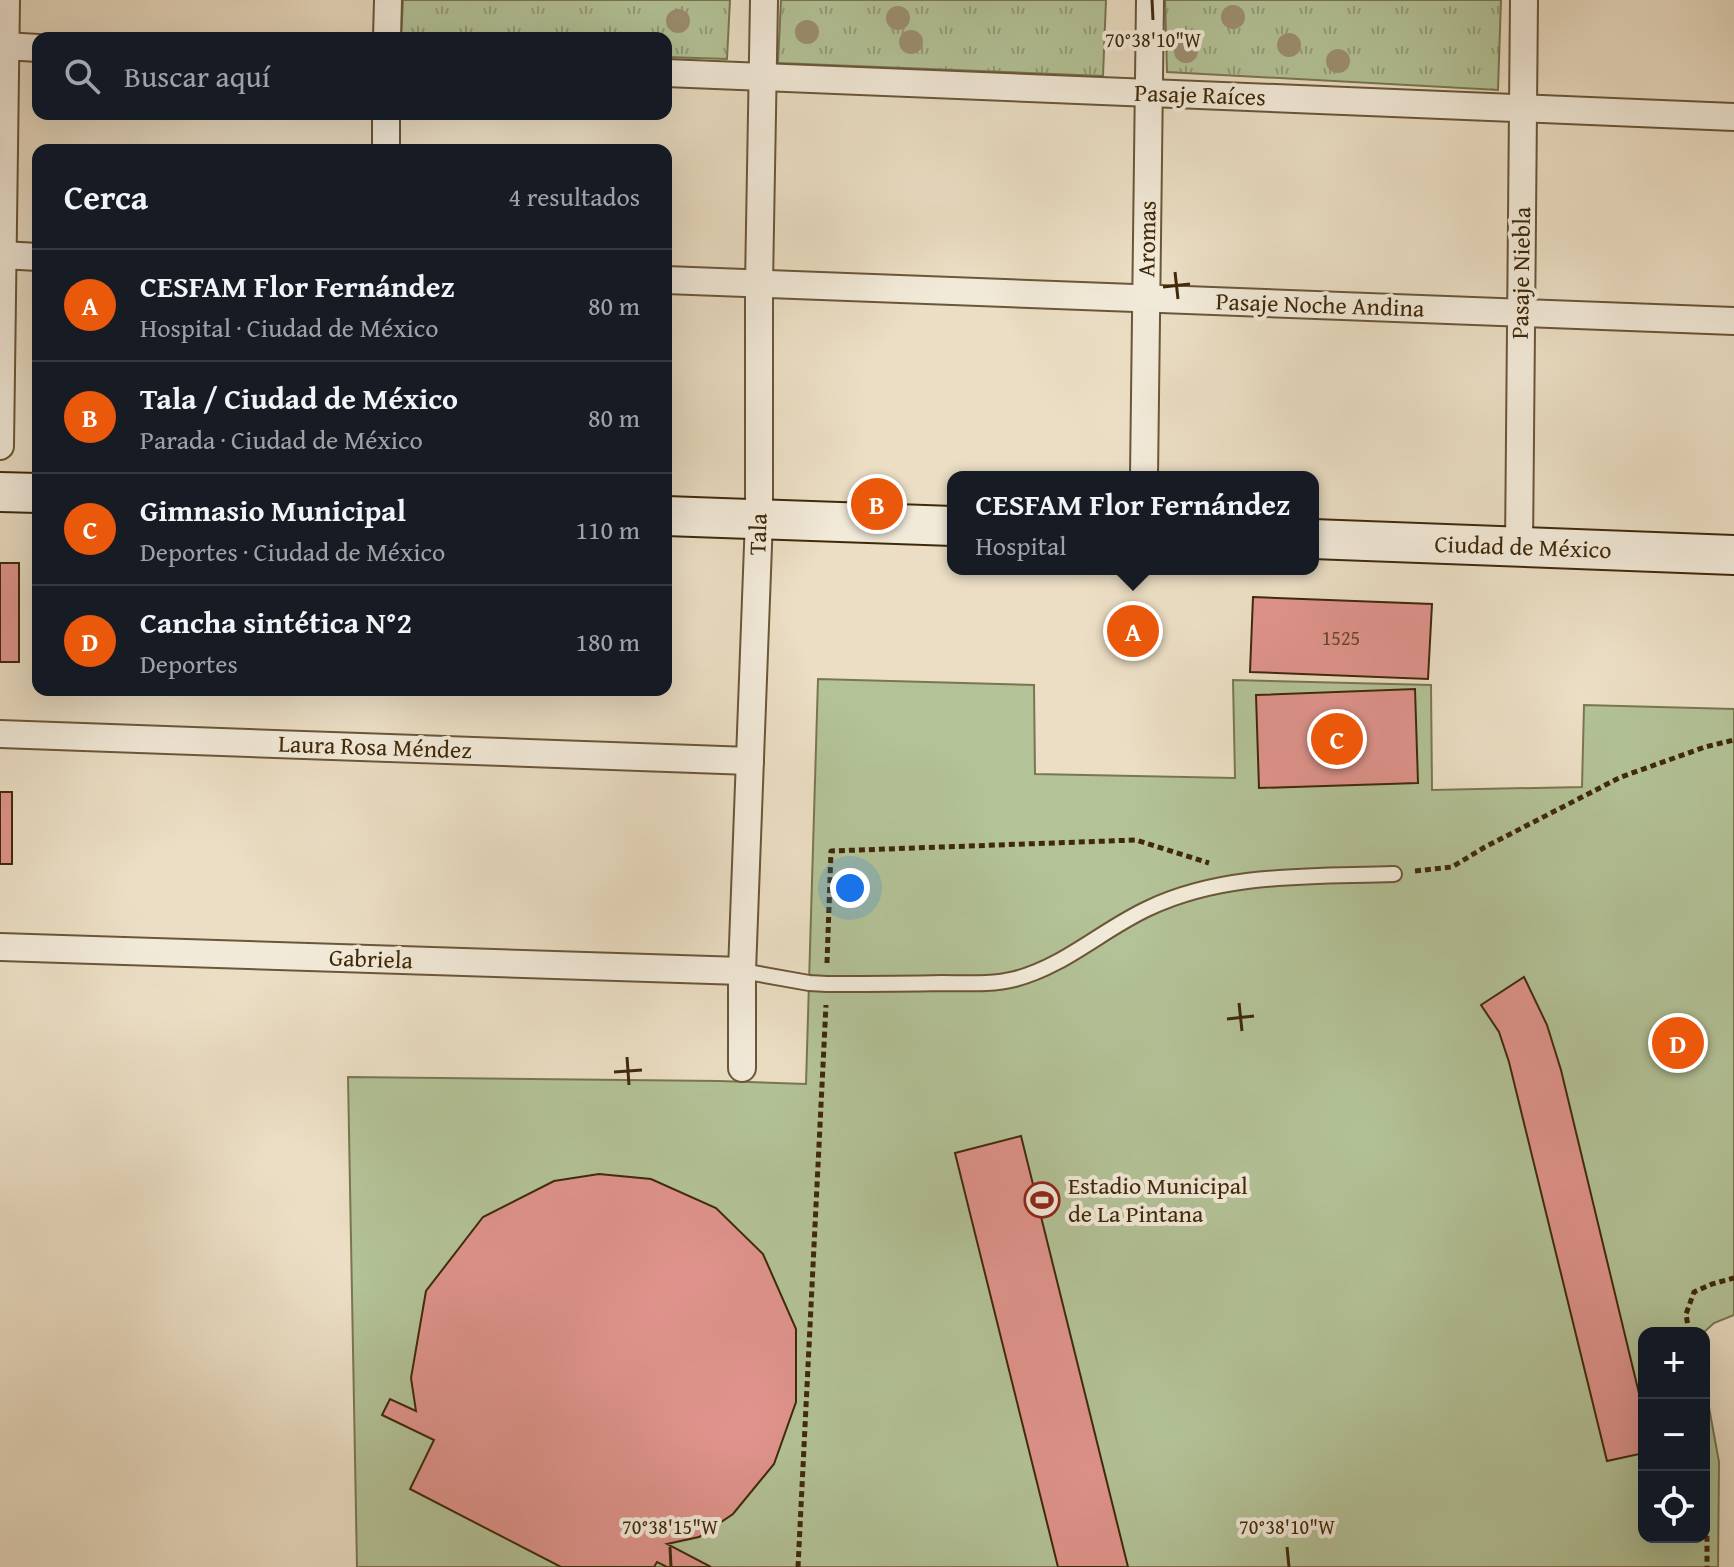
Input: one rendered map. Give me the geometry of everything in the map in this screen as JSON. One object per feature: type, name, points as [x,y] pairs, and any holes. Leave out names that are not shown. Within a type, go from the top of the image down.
[{"type":"street","points":[[0,446],[6,0]]},
{"type":"street","points":[[387,32],[388,0]]},
{"type":"street","name":"Tala","points":[[742,1068],[742,971],[759,519],[764,0]]},
{"type":"street","name":"Aromas","points":[[1144,471],[1150,0]]},
{"type":"street","name":"Pasaje Niebla","points":[[1519,547],[1524,0]]},
{"type":"street","points":[[5,46],[32,48]]},
{"type":"street","name":"Pasaje Raíces","points":[[672,73],[1734,117]]},
{"type":"street","points":[[386,120],[386,144]]},
{"type":"street","points":[[2,255],[32,257]]},
{"type":"street","name":"Pasaje Noche Andina","points":[[672,280],[1734,321]]},
{"type":"street","points":[[0,492],[32,493]]},
{"type":"street","points":[[672,516],[947,526]]},
{"type":"street","name":"Ciudad de México","points":[[1319,539],[1734,555]]},
{"type":"street","name":"Laura Rosa Méndez","points":[[0,734],[750,761]]},
{"type":"street","name":"Gabriela","points":[[0,947],[742,971]]},
{"type":"lane","points":[[742,971],[827,984],[1012,980],[1048,968],[1125,920],[1200,889],[1258,879],[1394,874]]},
{"type":"path","points":[[1394,874],[1452,867],[1621,777],[1734,740]]},
{"type":"path","points":[[798,1567],[831,851],[1136,840],[1258,879]]},
{"type":"path","points":[[1688,1327],[1686,1314],[1694,1292],[1734,1278]]},
{"type":"path","points":[[1707,1471],[1707,1567]]},
{"type":"green space","points":[[403,0],[730,0],[727,59],[672,57],[672,32],[401,32]]},
{"type":"green space","points":[[781,0],[1106,0],[1103,76],[778,63]]},
{"type":"green space","points":[[1165,0],[1501,0],[1498,90],[1167,72]]},
{"type":"green space","name":"Estadio Municipal de La Pintana","points":[[818,679],[1034,685],[1035,774],[1235,778],[1233,680],[1431,685],[1432,790],[1582,787],[1584,705],[1734,709],[1734,1315],[1710,1327],[1638,1327],[1638,1543],[1710,1543],[1710,1413],[1719,1462],[1718,1567],[357,1567],[348,1077],[806,1084]]},
{"type":"building","points":[[0,563],[19,563],[19,662],[0,662]]},
{"type":"building","points":[[1253,597],[1432,604],[1428,679],[1250,672]]},
{"type":"building","points":[[1415,689],[1418,783],[1259,788],[1256,695]]},
{"type":"building","points":[[0,792],[12,792],[12,864],[0,864]]},
{"type":"building","points":[[1524,977],[1547,1025],[1561,1070],[1638,1389],[1638,1454],[1607,1461],[1509,1062],[1499,1032],[1481,1005]]},
{"type":"building","points":[[1021,1136],[1128,1567],[1058,1567],[955,1153]]},
{"type":"building","points":[[599,1174],[651,1179],[716,1208],[763,1254],[796,1329],[796,1402],[774,1464],[733,1514],[699,1537],[667,1544],[711,1567],[667,1567],[657,1562],[654,1567],[561,1567],[410,1489],[434,1440],[382,1415],[390,1399],[416,1411],[411,1378],[426,1291],[483,1217],[554,1181]]},
{"type":"place","name":"Tala / Ciudad de México","points":[[877,504]]},
{"type":"place","name":"CESFAM Flor Fernández","points":[[1133,631]]},
{"type":"place","name":"Gimnasio Municipal","points":[[1337,739]]},
{"type":"place","name":"Cancha sintética N°2","points":[[1678,1043]]},
{"type":"place","name":"Estadio Municipal de La Pintana","points":[[1042,1200]]}]
